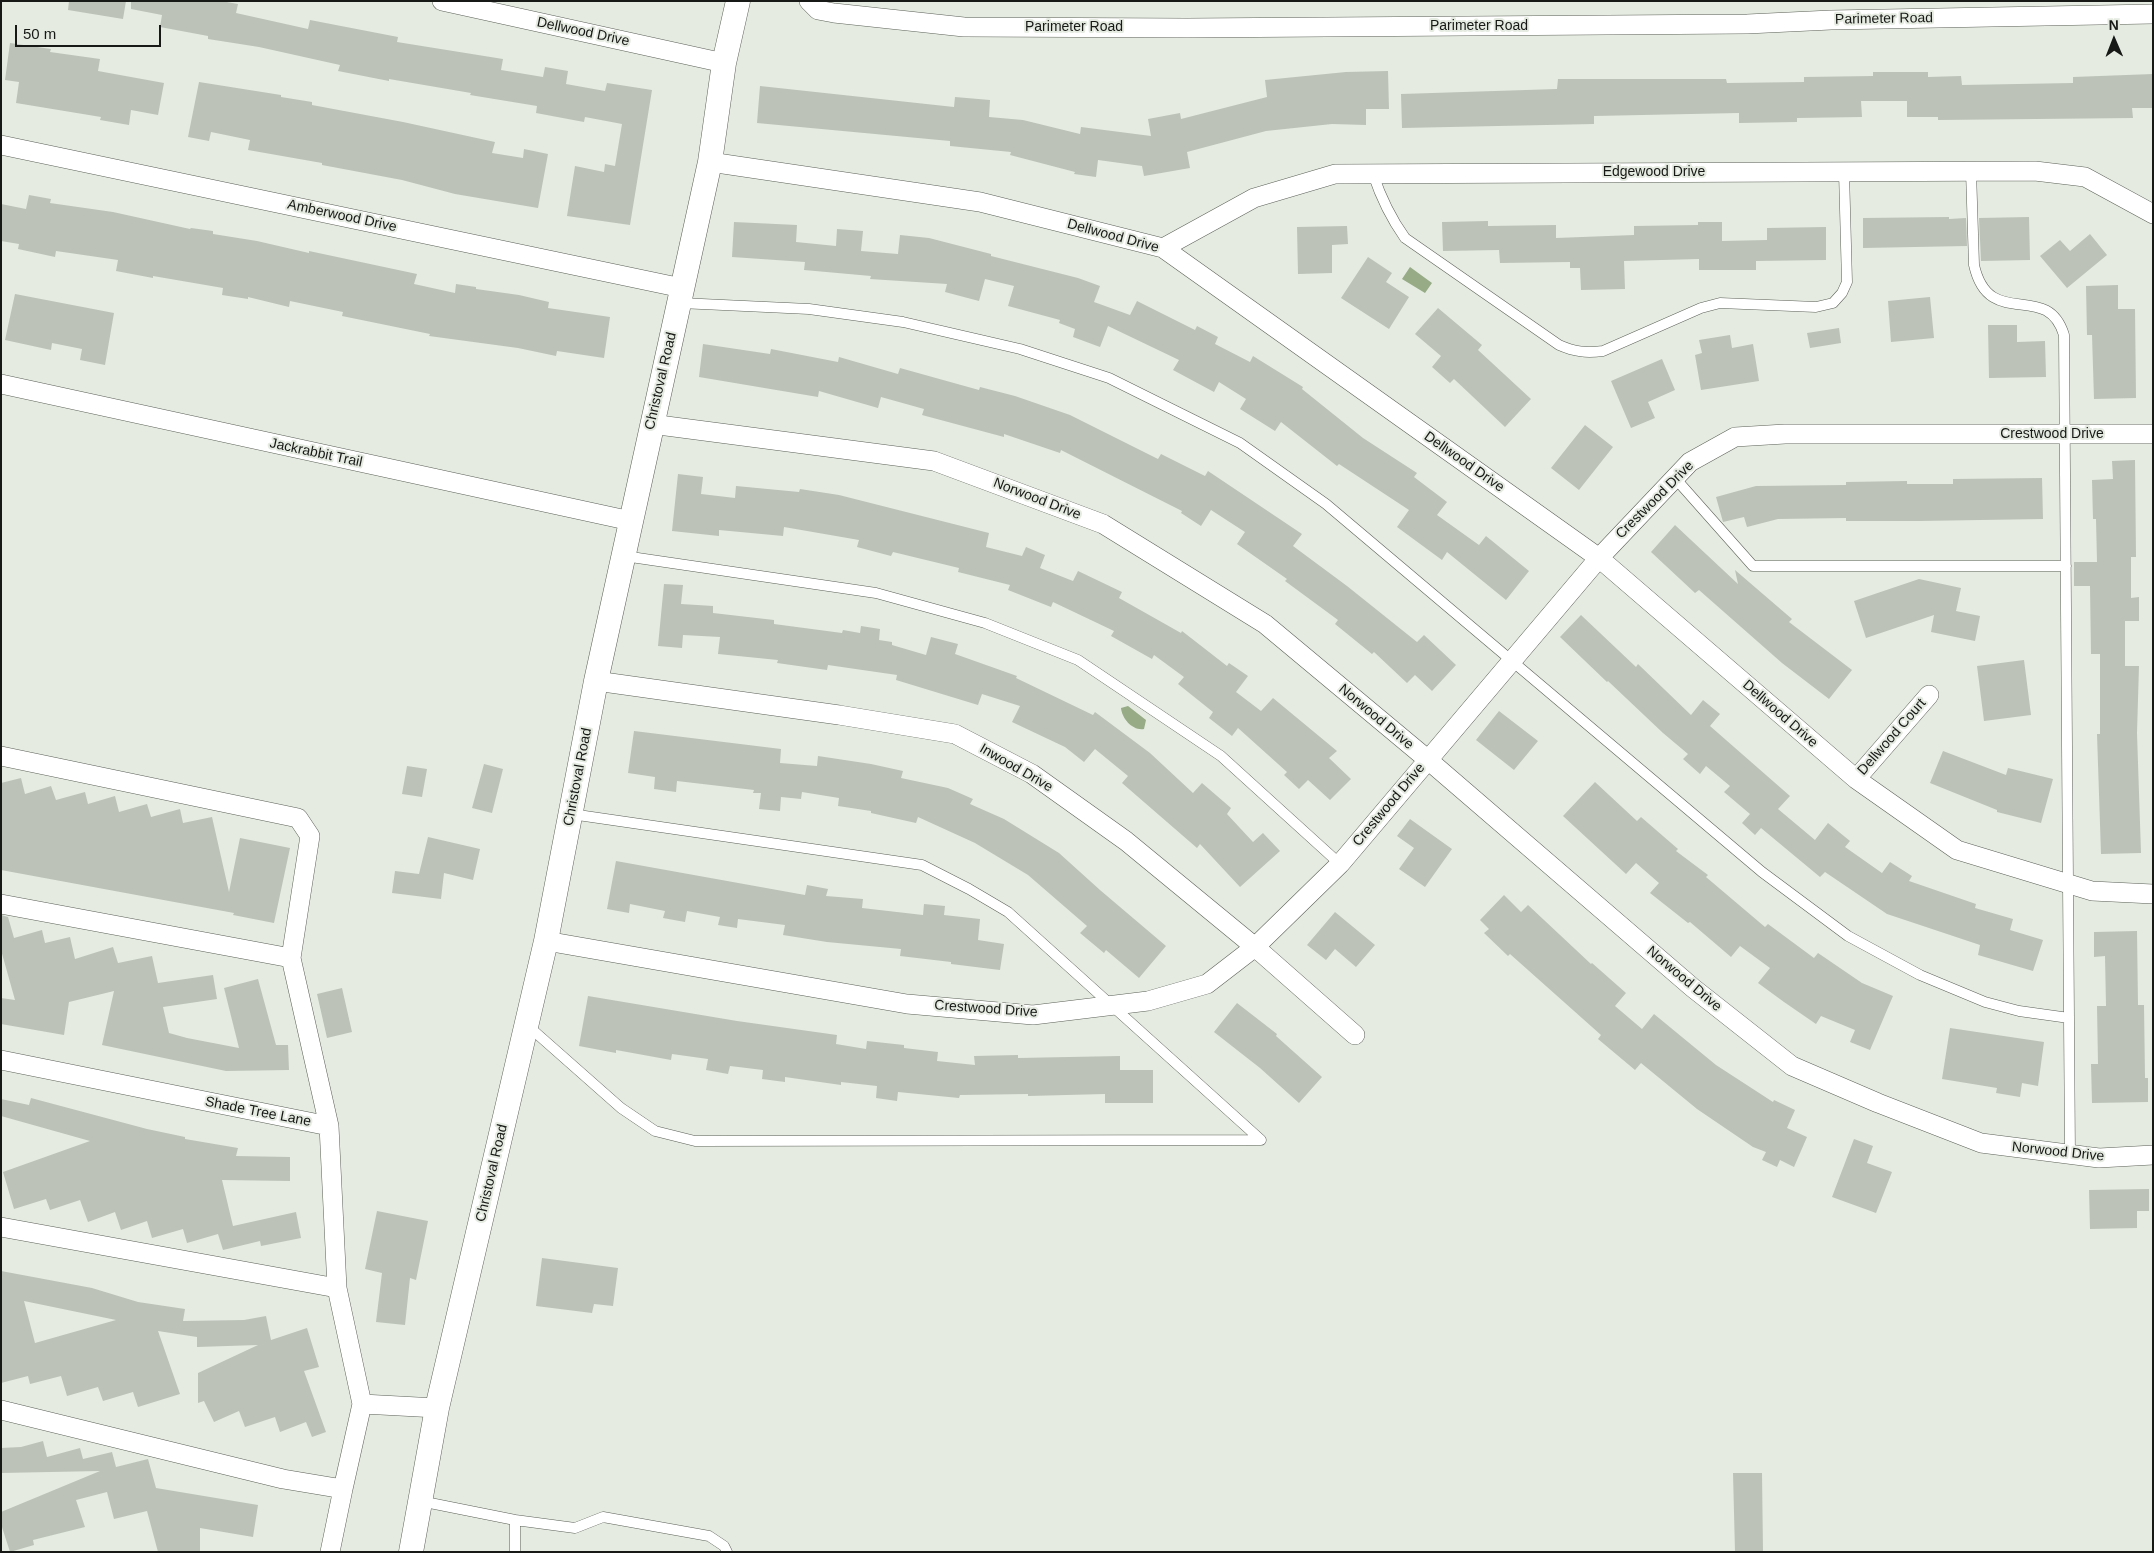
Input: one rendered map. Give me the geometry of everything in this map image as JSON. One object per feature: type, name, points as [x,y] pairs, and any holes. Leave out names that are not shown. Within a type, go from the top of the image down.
[{"type":"street","name":"Dellwood Drive","points":[[442,1],[724,63]]},
{"type":"street","name":"Christoval Road","points":[[411,1552],[437,1408],[546,941],[596,681],[710,162],[724,63],[738,1]]},
{"type":"street","name":"Parimeter Road","points":[[809,1],[818,10],[834,13],[973,27],[1197,28],[1747,24],[1841,20],[2153,14]]},
{"type":"street","name":"Amberwood Drive","points":[[1,145],[680,295]]},
{"type":"street","name":"Dellwood Drive","points":[[710,162],[980,202],[1163,248],[1599,558],[1856,778],[1957,850],[2092,891],[2153,894]]},
{"type":"street","name":"Edgewood Drive","points":[[1163,248],[1254,198],[1335,174],[2035,170],[2085,177],[2153,214]]},
{"type":"street","name":"Jackrabbit Trail","points":[[1,384],[631,521]]},
{"type":"street","name":"Norwood Drive","points":[[651,424],[934,461],[1102,524],[1265,624],[1427,759],[1694,988],[1792,1066],[1878,1103],[1982,1144],[2099,1158],[2153,1155]]},
{"type":"street","name":"Crestwood Drive","points":[[546,941],[907,1004],[1033,1014],[1148,1002],[1207,984],[1254,947],[1340,864],[1599,558],[1690,462],[1736,437],[1785,434],[2153,434]]},
{"type":"street","name":"Inwood Drive","points":[[596,681],[839,715],[955,734],[1040,780],[1126,841],[1254,947],[1355,1035]]},
{"type":"street","name":"Dellwood Court","points":[[1856,778],[1929,694]]},
{"type":"street","points":[[1,756],[298,818],[310,836],[292,958],[329,1126]]},
{"type":"street","points":[[1,904],[292,958]]},
{"type":"street","name":"Shade Tree Lane","points":[[1,1060],[329,1126],[337,1288],[362,1404],[330,1552]]},
{"type":"street","points":[[1,1227],[337,1288]]},
{"type":"street","points":[[362,1404],[437,1408]]},
{"type":"street","points":[[1,1410],[283,1479],[343,1490]]},
{"type":"lane","points":[[1971,171],[1974,265],[1977,277],[1992,298],[2003,302],[2037,306],[2049,311],[2060,322],[2064,335],[2070,1155]]},
{"type":"lane","points":[[1373,174],[1389,217],[1405,238],[1559,345],[1575,352],[1588,353],[1603,351],[1701,308],[1720,303],[1816,307],[1833,303],[1842,293],[1847,282],[1844,172]]},
{"type":"lane","points":[[680,295],[903,322],[1020,349],[1109,378],[1240,443],[1326,504],[1762,872],[1848,936],[1920,975],[1985,1002],[2019,1011],[2069,1018]]},
{"type":"lane","points":[[1674,478],[1753,566],[2066,566]]},
{"type":"lane","points":[[624,556],[876,593],[985,623],[1078,660],[1221,756],[1340,864]]},
{"type":"lane","points":[[526,1024],[621,1108],[655,1131],[696,1140],[1261,1140],[1008,912],[922,866],[570,814]]},
{"type":"lane","points":[[420,1501],[515,1520],[575,1528],[603,1517],[709,1536],[724,1546],[727,1552]]},
{"type":"lane","points":[[515,1520],[515,1552]]},
{"type":"shaded area","points":[[1410,267],[1432,283],[1425,293],[1402,279]]},
{"type":"shaded area","points":[[1128,706],[1146,720],[1144,729],[1132,726],[1126,720],[1121,708]]},
{"type":"building","points":[[69,1],[126,1],[123,19],[68,10]]},
{"type":"building","points":[[131,1],[221,1],[238,4],[236,13],[308,29],[310,20],[398,37],[397,42],[503,59],[501,70],[543,77],[545,67],[568,71],[566,84],[605,91],[607,83],[652,90],[630,225],[567,216],[575,166],[604,172],[605,164],[615,166],[622,124],[585,117],[584,122],[536,113],[537,106],[338,71],[340,65],[259,47],[208,39],[208,36],[160,27],[162,15],[131,9]]},
{"type":"building","points":[[10,43],[51,49],[50,52],[100,59],[98,71],[164,83],[158,115],[131,110],[129,125],[100,120],[101,117],[16,103],[19,82],[5,80]]},
{"type":"building","points":[[1388,71],[1389,109],[1366,109],[1366,125],[1332,124],[1266,131],[1187,152],[1190,168],[1144,176],[1142,166],[1098,160],[1096,177],[1074,174],[1075,172],[1010,155],[1011,152],[950,146],[950,141],[757,123],[760,86],[954,107],[955,97],[990,100],[989,117],[1023,120],[1080,134],[1081,127],[1151,136],[1148,119],[1180,113],[1181,119],[1267,97],[1265,80],[1346,72]]},
{"type":"building","points":[[1873,72],[1928,72],[1928,77],[1961,76],[1962,85],[2073,83],[2073,77],[2153,74],[2153,108],[2132,108],[2133,118],[1938,120],[1938,117],[1907,117],[1907,101],[1861,101],[1862,117],[1797,118],[1797,122],[1739,123],[1739,113],[1594,116],[1594,124],[1402,128],[1401,94],[1557,89],[1558,79],[1726,79],[1727,83],[1804,82],[1804,77],[1873,76]]},
{"type":"building","points":[[199,82],[281,95],[281,97],[312,102],[312,105],[495,142],[492,153],[523,158],[524,149],[548,154],[538,208],[455,194],[402,180],[248,150],[250,140],[211,132],[209,141],[188,137]]},
{"type":"building","points":[[29,195],[51,199],[50,203],[113,212],[190,229],[213,231],[213,234],[257,241],[309,253],[309,251],[417,274],[414,284],[455,293],[456,284],[476,287],[476,289],[519,295],[549,302],[548,308],[610,317],[604,358],[557,351],[556,356],[518,348],[429,336],[430,334],[342,316],[343,312],[290,301],[289,307],[248,297],[248,299],[222,295],[223,288],[116,271],[118,260],[56,251],[55,257],[18,249],[19,244],[1,241],[1,204],[26,209]]},
{"type":"building","points":[[1949,217],[1949,219],[1966,218],[1967,246],[1863,248],[1863,218]]},
{"type":"building","points":[[2029,217],[2030,260],[1981,261],[1979,218]]},
{"type":"building","points":[[1488,221],[1488,226],[1556,225],[1556,238],[1634,235],[1634,226],[1698,225],[1698,222],[1722,222],[1722,241],[1767,240],[1767,228],[1826,227],[1826,260],[1756,261],[1756,270],[1699,270],[1699,259],[1624,261],[1625,289],[1581,290],[1580,268],[1570,268],[1570,262],[1500,263],[1499,250],[1443,251],[1442,222]]},
{"type":"building","points":[[734,222],[797,225],[796,242],[836,246],[837,229],[863,231],[861,251],[898,254],[900,235],[929,238],[1078,278],[1100,286],[1094,302],[1130,315],[1137,301],[1195,330],[1197,326],[1218,337],[1215,344],[1250,362],[1253,356],[1303,387],[1302,389],[1363,438],[1417,473],[1414,477],[1447,502],[1437,515],[1479,545],[1486,536],[1529,571],[1506,600],[1447,552],[1442,560],[1397,527],[1409,510],[1339,464],[1337,466],[1281,422],[1275,431],[1240,409],[1246,399],[1219,382],[1214,392],[1173,370],[1179,360],[1108,326],[1100,347],[1073,337],[1075,329],[1059,323],[1060,320],[1008,306],[1014,286],[985,279],[979,301],[945,292],[947,284],[870,279],[871,276],[804,270],[805,262],[732,257]]},
{"type":"building","points":[[1347,226],[1348,244],[1332,245],[1332,273],[1298,274],[1297,227]]},
{"type":"building","points":[[2090,234],[2107,255],[2067,288],[2040,256],[2060,240],[2070,251]]},
{"type":"building","points":[[1368,257],[1392,273],[1386,282],[1409,297],[1389,329],[1341,298]]},
{"type":"building","points":[[2118,285],[2118,309],[2135,309],[2136,398],[2094,399],[2092,335],[2087,335],[2086,286]]},
{"type":"building","points":[[15,294],[114,313],[105,365],[80,360],[82,349],[52,343],[51,350],[5,340]]},
{"type":"building","points":[[1930,297],[1934,338],[1891,342],[1888,301]]},
{"type":"building","points":[[1438,308],[1482,345],[1478,350],[1531,399],[1505,427],[1454,379],[1450,383],[1432,367],[1441,356],[1415,334]]},
{"type":"building","points":[[1988,325],[2017,325],[2017,342],[2045,341],[2046,377],[1989,378]]},
{"type":"building","points":[[1839,328],[1841,343],[1810,348],[1807,333]]},
{"type":"building","points":[[1730,335],[1732,348],[1753,344],[1759,381],[1701,390],[1695,355],[1702,353],[1699,340]]},
{"type":"building","points":[[703,344],[770,354],[771,349],[838,362],[839,357],[898,374],[900,368],[979,390],[980,387],[1015,396],[1070,415],[1158,459],[1161,454],[1205,476],[1208,471],[1302,534],[1293,546],[1417,642],[1424,635],[1456,665],[1432,691],[1415,675],[1407,683],[1374,652],[1372,654],[1335,624],[1338,620],[1285,581],[1287,579],[1237,544],[1245,532],[1211,510],[1201,526],[1181,513],[1182,511],[1061,450],[1060,453],[1004,434],[1004,437],[922,415],[924,409],[881,397],[878,408],[819,391],[818,397],[699,377]]},
{"type":"building","points":[[1662,359],[1675,390],[1648,402],[1655,418],[1631,428],[1611,381]]},
{"type":"building","points":[[1585,425],[1613,447],[1579,490],[1551,468]]},
{"type":"building","points":[[2135,460],[2136,557],[2131,557],[2131,598],[2139,597],[2139,621],[2125,621],[2125,666],[2139,666],[2137,733],[2141,853],[2101,854],[2097,734],[2100,734],[2100,654],[2091,654],[2090,586],[2074,586],[2074,562],[2097,562],[2096,519],[2093,519],[2092,480],[2113,479],[2112,461]]},
{"type":"building","points":[[678,474],[703,477],[701,494],[735,498],[736,486],[799,492],[800,489],[839,495],[989,533],[986,547],[1022,556],[1026,547],[1045,555],[1040,568],[1073,581],[1078,571],[1122,592],[1119,598],[1181,633],[1182,631],[1227,666],[1229,663],[1248,676],[1236,692],[1261,711],[1273,698],[1337,751],[1329,758],[1351,779],[1330,800],[1308,780],[1299,789],[1284,775],[1287,772],[1238,728],[1232,736],[1209,718],[1213,712],[1178,684],[1184,677],[1154,655],[1152,659],[1111,636],[1114,631],[1053,602],[1051,607],[1008,590],[1010,585],[958,572],[959,568],[893,552],[891,556],[857,547],[859,540],[784,527],[783,536],[719,530],[719,536],[672,531]]},
{"type":"building","points":[[2042,478],[2043,519],[1846,521],[1846,518],[1778,519],[1747,527],[1744,517],[1723,522],[1716,497],[1756,486],[1846,485],[1846,482],[1907,481],[1907,484],[1953,484],[1953,479]]},
{"type":"building","points":[[1675,525],[1738,584],[1735,570],[1792,619],[1789,622],[1852,670],[1829,699],[1782,663],[1699,590],[1695,593],[1651,552]]},
{"type":"building","points":[[1919,579],[1961,588],[1956,611],[1980,616],[1975,641],[1931,632],[1934,615],[1866,638],[1854,601]]},
{"type":"building","points":[[664,584],[683,585],[681,604],[713,606],[713,613],[774,620],[774,624],[842,633],[843,630],[860,633],[861,626],[880,629],[879,640],[892,642],[892,645],[926,655],[931,637],[958,644],[955,654],[1017,676],[1016,678],[1093,715],[1095,712],[1150,753],[1193,793],[1202,783],[1231,808],[1227,814],[1253,842],[1263,833],[1280,851],[1240,887],[1200,844],[1197,848],[1122,783],[1128,776],[1095,749],[1084,762],[1065,747],[1012,722],[1020,706],[982,694],[978,705],[896,680],[897,675],[828,665],[827,670],[777,663],[778,660],[718,654],[720,637],[683,635],[682,648],[658,646]]},
{"type":"building","points":[[1581,615],[1636,667],[1638,664],[1691,715],[1703,700],[1720,714],[1710,726],[1790,796],[1778,809],[1815,840],[1828,823],[1850,841],[1845,847],[1882,873],[1890,862],[1912,876],[1909,881],[1976,904],[1975,908],[2013,919],[2010,930],[2043,940],[2033,971],[1978,955],[1980,945],[1887,914],[1825,872],[1820,877],[1761,828],[1755,835],[1742,823],[1750,814],[1724,792],[1730,786],[1706,766],[1700,774],[1683,759],[1688,754],[1607,682],[1560,637]]},
{"type":"building","points":[[2024,660],[2031,715],[1984,721],[1977,666]]},
{"type":"building","points":[[1499,711],[1538,741],[1514,770],[1476,740]]},
{"type":"building","points":[[634,731],[781,749],[780,763],[817,766],[818,756],[871,764],[903,771],[901,778],[948,788],[973,799],[970,804],[1004,819],[1059,853],[1166,946],[1139,978],[1106,950],[1104,953],[1080,933],[1087,926],[1028,875],[975,843],[918,817],[916,823],[871,813],[871,811],[838,806],[839,798],[802,792],[801,799],[781,797],[780,811],[759,809],[761,793],[753,793],[754,790],[677,781],[676,792],[654,789],[655,777],[628,773]]},
{"type":"building","points":[[1943,751],[2006,775],[2008,768],[2053,779],[2041,823],[1997,812],[1997,810],[1930,783]]},
{"type":"building","points":[[484,764],[503,769],[492,813],[472,808]]},
{"type":"building","points":[[407,766],[427,769],[422,797],[402,794]]},
{"type":"building","points":[[21,778],[25,794],[51,786],[56,800],[85,792],[88,804],[115,796],[119,812],[147,804],[151,817],[180,809],[183,823],[212,817],[229,892],[240,838],[290,848],[274,923],[233,915],[234,913],[1,870],[1,783]]},
{"type":"building","points":[[1595,782],[1637,821],[1641,817],[1678,849],[1676,851],[1708,875],[1706,877],[1765,927],[1768,924],[1814,958],[1818,953],[1862,983],[1893,996],[1870,1050],[1850,1042],[1855,1030],[1821,1016],[1816,1024],[1758,983],[1770,968],[1740,946],[1731,957],[1690,922],[1688,923],[1650,893],[1659,883],[1636,863],[1626,874],[1563,816]]},
{"type":"building","points":[[1410,819],[1452,849],[1425,887],[1399,869],[1414,848],[1397,836]]},
{"type":"building","points":[[428,837],[480,849],[473,880],[444,873],[441,899],[392,893],[395,871],[419,874]]},
{"type":"building","points":[[616,861],[805,895],[807,885],[828,889],[826,896],[863,899],[862,908],[923,915],[924,904],[945,906],[944,915],[980,919],[978,940],[1004,944],[1000,970],[900,956],[901,949],[827,942],[783,935],[785,925],[738,919],[737,928],[718,925],[720,917],[687,911],[685,922],[663,918],[665,911],[630,904],[629,913],[607,909]]},
{"type":"building","points":[[1504,895],[1521,912],[1528,905],[1591,964],[1626,993],[1615,1006],[1642,1029],[1654,1014],[1716,1065],[1773,1102],[1774,1100],[1795,1110],[1787,1128],[1807,1137],[1794,1167],[1780,1160],[1777,1167],[1762,1160],[1766,1152],[1753,1147],[1697,1109],[1641,1063],[1635,1070],[1598,1039],[1601,1035],[1510,954],[1508,956],[1484,933],[1489,929],[1480,920]]},
{"type":"building","points":[[1335,912],[1375,945],[1356,967],[1335,949],[1326,960],[1307,945]]},
{"type":"building","points":[[1,915],[8,917],[14,938],[42,930],[45,943],[70,937],[75,959],[113,947],[118,963],[152,956],[158,983],[213,975],[217,999],[163,1007],[169,1033],[187,1038],[239,1048],[224,988],[258,979],[276,1045],[288,1045],[289,1070],[226,1071],[102,1045],[114,991],[69,1002],[64,1035],[1,1024],[1,998],[15,1000],[1,950]]},
{"type":"building","points":[[2137,931],[2138,1005],[2144,1005],[2145,1078],[2148,1078],[2148,1102],[2092,1103],[2091,1064],[2098,1064],[2097,1006],[2106,1006],[2105,956],[2094,957],[2094,932]]},
{"type":"building","points":[[342,988],[352,1032],[327,1038],[317,994]]},
{"type":"building","points":[[588,996],[737,1021],[837,1035],[836,1044],[866,1049],[867,1041],[904,1045],[904,1048],[938,1052],[937,1061],[975,1065],[974,1056],[1018,1055],[1018,1058],[1120,1056],[1120,1070],[1153,1070],[1153,1103],[1105,1103],[1105,1094],[960,1095],[959,1098],[898,1092],[897,1101],[876,1098],[877,1086],[841,1082],[841,1085],[785,1077],[785,1082],[762,1079],[763,1070],[730,1066],[728,1074],[706,1070],[708,1059],[672,1054],[671,1060],[616,1050],[616,1053],[579,1046]]},
{"type":"building","points":[[1237,1003],[1277,1034],[1276,1036],[1322,1077],[1299,1103],[1260,1068],[1214,1032]]},
{"type":"building","points":[[1950,1028],[2044,1042],[2038,1086],[2022,1083],[2020,1097],[1996,1093],[1997,1088],[1942,1079]]},
{"type":"building","points":[[31,1098],[147,1129],[185,1137],[185,1139],[238,1148],[236,1156],[290,1157],[290,1181],[222,1180],[233,1226],[296,1212],[301,1238],[261,1246],[260,1241],[223,1250],[218,1234],[187,1243],[183,1229],[152,1238],[147,1221],[121,1230],[115,1212],[88,1222],[80,1200],[50,1210],[46,1199],[14,1209],[3,1172],[90,1141],[1,1116],[1,1099],[29,1105]]},
{"type":"building","points":[[1854,1139],[1873,1146],[1867,1163],[1892,1172],[1876,1213],[1832,1197]]},
{"type":"building","points":[[2149,1189],[2149,1211],[2137,1211],[2137,1228],[2090,1229],[2089,1190]]},
{"type":"building","points":[[377,1211],[428,1221],[416,1280],[410,1278],[405,1325],[376,1322],[382,1273],[365,1269]]},
{"type":"building","points":[[542,1258],[618,1268],[613,1306],[594,1304],[592,1313],[536,1306]]},
{"type":"building","points":[[1,1271],[92,1288],[138,1302],[185,1309],[183,1321],[244,1320],[266,1316],[271,1340],[307,1328],[319,1367],[304,1371],[326,1432],[312,1437],[306,1422],[280,1432],[275,1417],[245,1427],[239,1411],[214,1422],[204,1401],[198,1403],[198,1373],[258,1345],[197,1347],[197,1337],[158,1331],[180,1394],[138,1407],[133,1392],[103,1401],[98,1387],[67,1396],[61,1376],[30,1384],[28,1376],[1,1383]],"holes":[[[24,1301],[116,1320],[35,1343]]]},
{"type":"building","points":[[43,1441],[47,1457],[80,1448],[83,1459],[112,1452],[116,1467],[148,1459],[156,1488],[258,1505],[253,1537],[200,1528],[200,1552],[158,1552],[147,1511],[114,1519],[107,1492],[76,1500],[85,1527],[33,1540],[34,1545],[10,1552],[1,1524],[1,1512],[100,1471],[1,1473],[1,1448],[21,1447]]},
{"type":"building","points":[[1733,1473],[1762,1473],[1763,1552],[1735,1552]]}]
